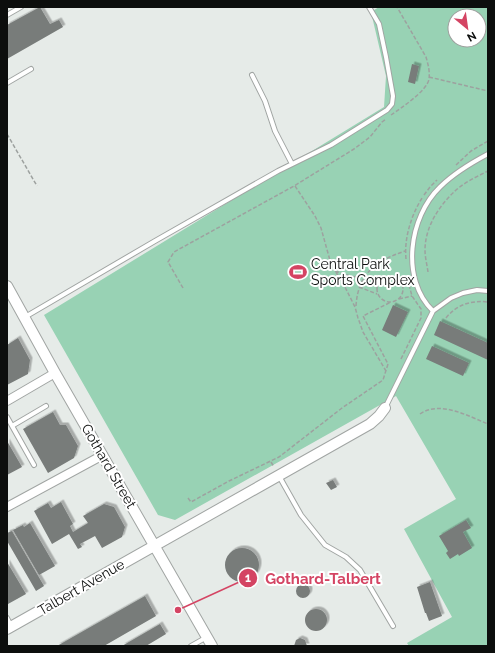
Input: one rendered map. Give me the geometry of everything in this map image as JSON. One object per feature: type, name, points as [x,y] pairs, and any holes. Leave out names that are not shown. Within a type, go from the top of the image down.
[{"type":"street","name":"Gothard Street","points":[[7,286],[55,373],[210,641]]},
{"type":"street","points":[[7,401],[55,373]]},
{"type":"street","name":"Talbert Avenue","points":[[9,625],[172,537],[276,471],[370,424],[385,408]]},
{"type":"street","points":[[7,507],[103,455]]},
{"type":"lane","points":[[7,15],[21,7]]},
{"type":"lane","points":[[24,317],[155,240],[292,164],[331,145],[372,121],[387,110],[392,104],[392,96],[379,24],[369,7]]},
{"type":"lane","points":[[7,83],[31,69]]},
{"type":"lane","points":[[252,75],[265,101],[275,131],[292,164]]},
{"type":"lane","points":[[433,311],[423,300],[415,279],[413,249],[416,227],[426,204],[440,187],[460,170],[488,154]]},
{"type":"lane","points":[[385,408],[433,311],[451,298],[463,293],[477,290],[488,290]]},
{"type":"lane","points":[[12,426],[46,406]]},
{"type":"lane","points":[[7,417],[34,465]]},
{"type":"lane","points":[[276,471],[301,515],[325,545],[346,557],[360,570],[393,626]]},
{"type":"lane","points":[[191,646],[210,641]]},
{"type":"path","points":[[430,77],[488,91]]},
{"type":"path","points":[[7,134],[37,186]]},
{"type":"path","points":[[451,169],[471,151],[488,142]]},
{"type":"path","points":[[428,272],[425,250],[428,232],[434,216],[443,203],[454,192],[488,171]]},
{"type":"path","points":[[406,264],[405,251],[412,217],[430,187],[440,178]]},
{"type":"path","points":[[183,288],[168,262],[174,252],[294,186],[315,216],[321,228],[331,264],[355,307],[363,332],[386,371]]},
{"type":"path","points":[[355,307],[359,287],[365,275],[381,261],[405,251]]},
{"type":"path","points":[[335,271],[353,277],[365,275]]},
{"type":"path","points":[[378,295],[377,289],[379,282],[384,278],[391,276],[398,279],[402,285],[403,292],[398,299]]},
{"type":"path","points":[[399,364],[422,314],[412,296],[409,281]]},
{"type":"path","points":[[359,287],[378,295],[383,300],[391,302]]},
{"type":"path","points":[[188,498],[191,502],[229,481],[271,462],[342,408],[383,380],[388,364],[363,316],[398,299],[412,296]]},
{"type":"path","points":[[446,318],[451,311],[467,303],[476,301],[488,302]]},
{"type":"path","points":[[420,414],[436,409],[454,410],[488,424]]},
{"type":"path","points":[[271,462],[276,471]]},
{"type":"green space","name":"Central Park Sports Complex","points":[[379,7],[488,7],[488,646],[409,646],[407,643],[452,617],[404,529],[456,499],[396,396],[175,520],[158,515],[44,315],[384,107],[386,76],[371,12]]},
{"type":"building","points":[[40,7],[50,24],[59,20],[63,27],[7,59],[7,25]]},
{"type":"building","points":[[412,64],[419,66],[415,84],[408,82]]},
{"type":"building","points":[[393,305],[408,312],[396,337],[382,330]]},
{"type":"building","points":[[440,321],[488,343],[488,360],[434,335]]},
{"type":"building","points":[[18,338],[30,360],[28,374],[7,385],[7,345]]},
{"type":"building","points":[[432,346],[469,363],[463,376],[426,359]]},
{"type":"building","points":[[53,412],[60,425],[66,425],[78,446],[74,458],[48,473],[23,429]]},
{"type":"building","points":[[7,441],[22,467],[7,475]]},
{"type":"building","points":[[333,480],[337,487],[331,490],[326,483]]},
{"type":"building","points":[[61,502],[73,524],[70,526],[73,532],[88,523],[83,516],[104,504],[114,507],[125,527],[122,537],[102,548],[95,536],[80,544],[82,547],[78,549],[69,534],[52,544],[34,511],[48,503],[51,508]]},
{"type":"building","points":[[466,520],[471,528],[463,532],[472,548],[459,556],[458,554],[450,559],[446,553],[448,551],[439,536]]},
{"type":"building","points":[[30,523],[55,566],[39,575],[13,530],[23,525],[24,527]]},
{"type":"building","points":[[12,531],[44,586],[36,591],[7,541],[7,533]]},
{"type":"building","points":[[242,548],[254,553],[259,565],[254,577],[242,582],[230,577],[225,565],[230,553]]},
{"type":"building","points":[[7,562],[26,594],[8,604],[7,602]]},
{"type":"building","points":[[430,582],[442,616],[429,621],[417,587]]},
{"type":"building","points":[[300,584],[306,584],[310,588],[310,594],[306,598],[300,598],[296,594],[296,588]]},
{"type":"building","points":[[145,596],[156,616],[104,646],[57,646]]},
{"type":"building","points":[[316,609],[324,612],[327,620],[324,628],[316,631],[308,628],[305,620],[308,612]]},
{"type":"building","points":[[160,624],[166,634],[146,646],[122,646]]},
{"type":"building","points":[[300,638],[305,640],[307,646],[294,646],[296,640]]},
{"type":"place","name":"Central Park Sports Complex","points":[[298,272]]},
{"type":"place","name":"Gothard-Talbert","points":[[178,610]]}]
